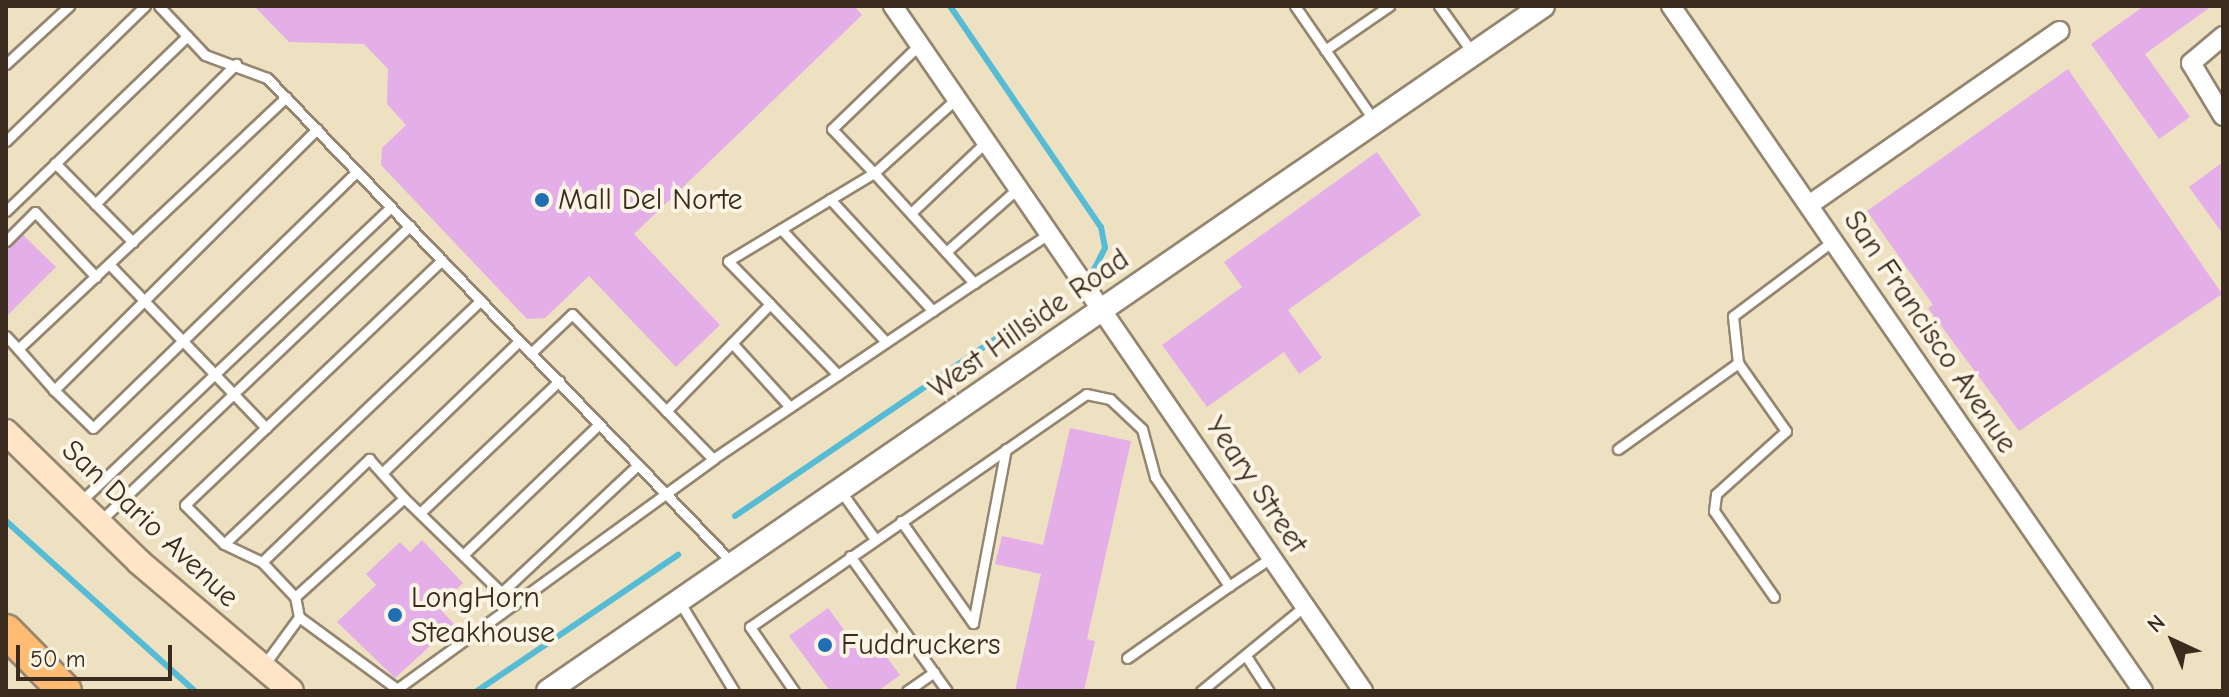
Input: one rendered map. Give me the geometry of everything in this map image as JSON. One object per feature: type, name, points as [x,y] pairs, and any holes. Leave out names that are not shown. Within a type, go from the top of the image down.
[{"type":"highway","points":[[6,631],[65,691]]},
{"type":"main road","name":"San Dario Avenue","points":[[6,432],[97,523],[291,691]]},
{"type":"street","name":"Yeary Street","points":[[893,6],[1363,691]]},
{"type":"street","name":"West Hillside Road","points":[[548,691],[1543,6]]},
{"type":"street","name":"San Francisco Avenue","points":[[1671,6],[2143,691]]},
{"type":"street","points":[[1809,205],[2059,31]]},
{"type":"street","points":[[2223,36],[2191,63],[2223,116]]},
{"type":"lane","points":[[6,64],[69,6]]},
{"type":"lane","points":[[6,141],[145,6]]},
{"type":"lane","points":[[159,6],[205,55],[260,71],[733,564]]},
{"type":"lane","points":[[1295,6],[1375,122]]},
{"type":"lane","points":[[1325,50],[1389,6]]},
{"type":"lane","points":[[1439,6],[1473,54]]},
{"type":"lane","points":[[6,211],[187,36]]},
{"type":"lane","points":[[920,44],[832,129],[974,283]]},
{"type":"lane","points":[[95,204],[236,64]]},
{"type":"lane","points":[[18,349],[286,97]]},
{"type":"lane","points":[[838,375],[728,261],[874,173],[957,98]]},
{"type":"lane","points":[[54,390],[317,129]]},
{"type":"lane","points":[[911,213],[987,141]]},
{"type":"lane","points":[[55,163],[133,242]]},
{"type":"lane","points":[[6,336],[93,428],[357,171]]},
{"type":"lane","points":[[946,252],[1019,187]]},
{"type":"lane","points":[[830,199],[933,311]]},
{"type":"lane","points":[[78,504],[391,207]]},
{"type":"lane","points":[[6,241],[35,212],[96,277]]},
{"type":"lane","points":[[97,523],[410,226]]},
{"type":"lane","points":[[781,229],[886,342]]},
{"type":"lane","points":[[442,260],[185,505],[224,544],[262,562],[295,597],[299,617],[397,689],[668,496],[713,459],[1050,233]]},
{"type":"lane","points":[[1774,597],[1714,511],[1716,494],[1786,431],[1738,363],[1733,316],[1833,241]]},
{"type":"lane","points":[[109,264],[266,428]]},
{"type":"lane","points":[[224,544],[481,300]]},
{"type":"lane","points":[[666,411],[770,304]]},
{"type":"lane","points":[[531,353],[572,314],[713,459]]},
{"type":"lane","points":[[382,473],[519,341]]},
{"type":"lane","points":[[732,343],[790,407]]},
{"type":"lane","points":[[1618,449],[1738,363]]},
{"type":"lane","points":[[420,513],[559,381]]},
{"type":"lane","points":[[794,691],[750,627],[1086,394],[1110,399],[1142,429],[1155,477],[1229,586]]},
{"type":"lane","points":[[463,555],[599,424]]},
{"type":"lane","points":[[901,521],[973,623],[1006,449]]},
{"type":"lane","points":[[262,562],[369,459],[404,498],[514,605]]},
{"type":"lane","points":[[501,593],[638,465]]},
{"type":"lane","points":[[840,490],[875,539]]},
{"type":"lane","points":[[295,597],[404,498]]},
{"type":"lane","points":[[850,556],[947,691]]},
{"type":"lane","points":[[1127,658],[1272,557]]},
{"type":"lane","points":[[679,601],[734,691]]},
{"type":"lane","points":[[1201,691],[1248,659],[1263,634],[1305,606]]},
{"type":"lane","points":[[262,668],[299,617]]},
{"type":"lane","points":[[1248,659],[1269,691]]},
{"type":"lane","points":[[907,691],[934,672]]},
{"type":"building","name":"Mall Del Norte","points":[[254,6],[854,6],[862,15],[634,234],[720,325],[676,367],[589,276],[545,318],[527,319],[381,165],[382,148],[406,125],[387,104],[388,69],[364,44],[289,42]]},
{"type":"building","points":[[2144,6],[2212,6],[2145,54],[2190,117],[2159,139],[2091,44]]},
{"type":"building","points":[[2068,69],[2222,294],[2019,431],[1928,308],[1933,305],[1867,211]]},
{"type":"building","points":[[1377,152],[1421,215],[1288,310],[1322,358],[1299,374],[1284,352],[1207,407],[1162,345],[1242,287],[1224,262]]},
{"type":"building","points":[[2223,162],[2223,234],[2189,187]]},
{"type":"building","points":[[23,235],[56,267],[6,317],[6,248]]},
{"type":"building","points":[[1070,428],[1131,441],[1087,639],[1095,641],[1084,691],[1015,691],[1041,574],[995,564],[1002,536],[1043,545]]},
{"type":"building","name":"LongHorn Steakhouse","points":[[422,540],[463,583],[438,607],[454,624],[395,678],[337,622],[376,585],[366,574],[400,542],[410,552]]},
{"type":"building","name":"Fuddruckers","points":[[828,608],[859,650],[874,640],[900,675],[878,691],[830,691],[789,636]]},
{"type":"waterway","points":[[950,6],[1101,227],[1105,248],[1094,270]]},
{"type":"waterway","points":[[735,516],[1050,302]]},
{"type":"waterway","points":[[6,521],[195,691]]},
{"type":"waterway","points":[[477,691],[678,555]]},
{"type":"place","name":"Mall Del Norte","points":[[542,200]]},
{"type":"place","name":"LongHorn Steakhouse","points":[[395,615]]},
{"type":"place","name":"Fuddruckers","points":[[825,645]]}]
